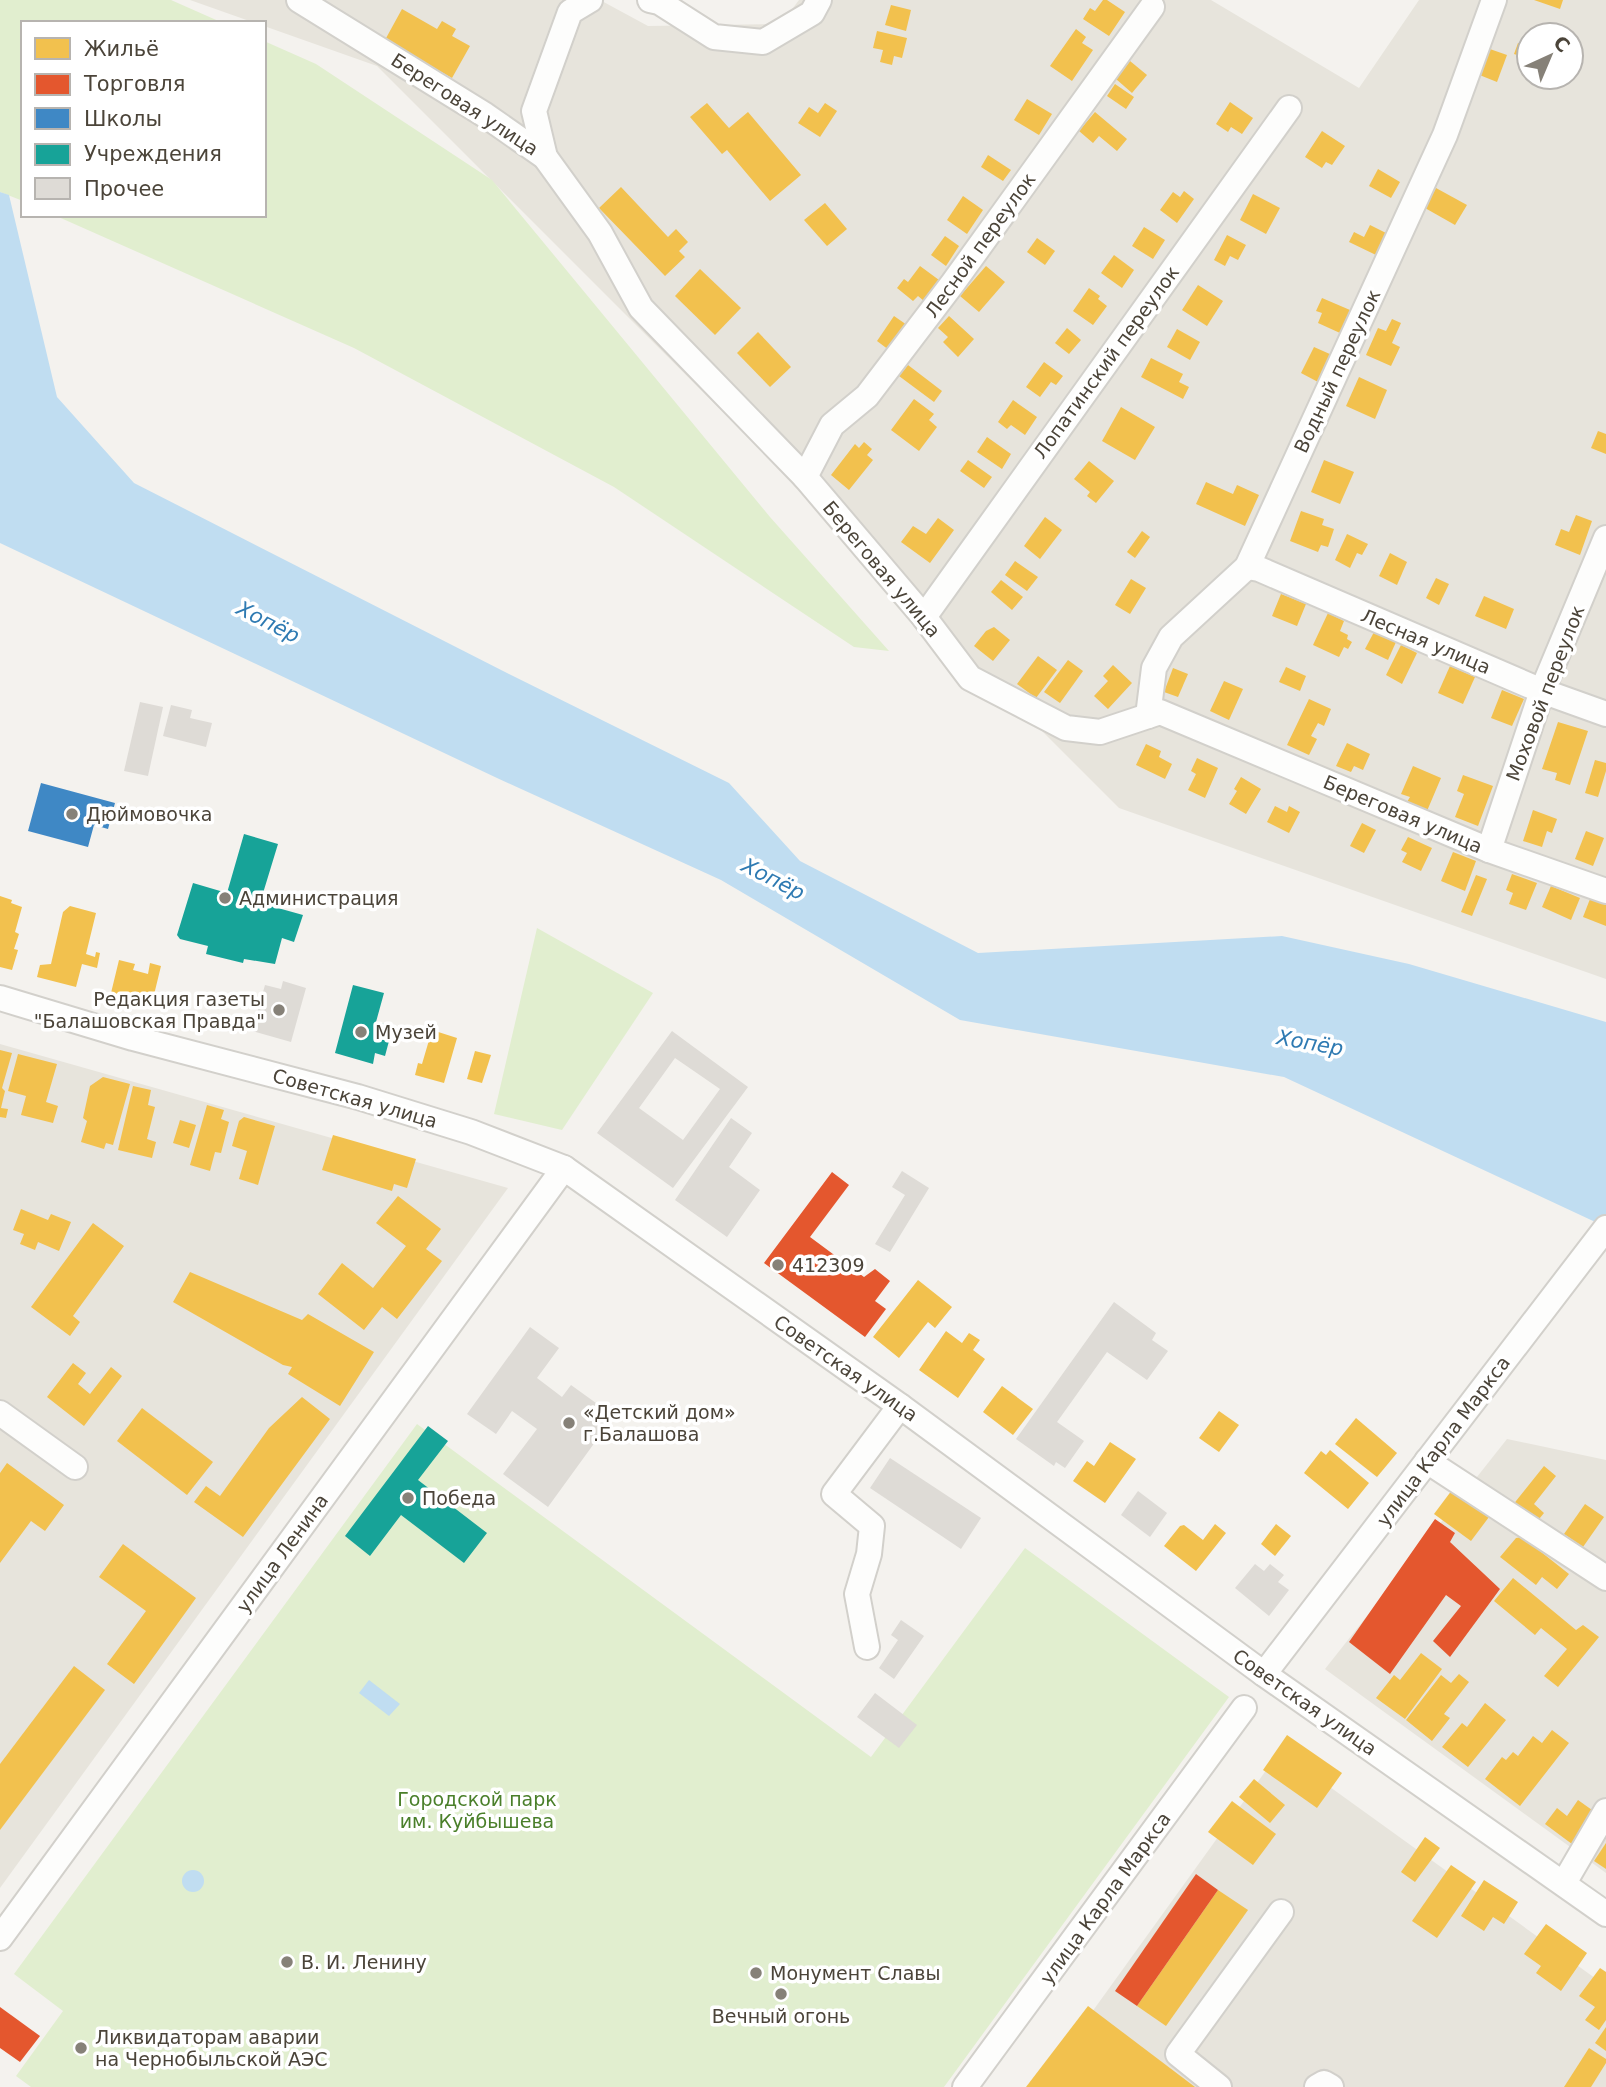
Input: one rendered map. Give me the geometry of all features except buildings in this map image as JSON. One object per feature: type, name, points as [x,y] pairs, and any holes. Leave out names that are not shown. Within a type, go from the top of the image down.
[{"type":"street","name":"Береговая улица","points":[[299,0],[485,115],[545,157],[600,233],[641,308],[805,477],[924,617],[970,678],[1066,728],[1100,732],[1160,712],[1489,850],[1606,891]]},
{"type":"street","points":[[545,157],[534,111],[569,12],[590,0]]},
{"type":"street","points":[[650,0],[659,2],[714,37],[763,42],[812,13],[819,0]]},
{"type":"street","name":"Водный переулок","points":[[1148,716],[1154,668],[1171,637],[1247,567],[1445,135],[1494,0]]},
{"type":"street","name":"Лесной переулок","points":[[805,477],[832,425],[867,396],[953,283],[1152,7]]},
{"type":"street","name":"Лопатинский переулок","points":[[924,617],[1289,108]]},
{"type":"street","name":"Моховой переулок","points":[[1489,850],[1542,691],[1606,538]]},
{"type":"street","name":"Лесная улица","points":[[1247,567],[1259,569],[1542,691],[1606,714]]},
{"type":"street","name":"Советская улица","points":[[0,998],[133,1038],[358,1097],[471,1132],[564,1168],[900,1406],[1264,1674],[1606,1914]]},
{"type":"street","name":"улица Ленина","points":[[0,1938],[564,1168]]},
{"type":"street","name":"улица Карла Маркса","points":[[1264,1674],[1606,1228]]},
{"type":"street","points":[[867,1647],[857,1594],[869,1554],[872,1526],[834,1494],[900,1406]]},
{"type":"street","points":[[0,1413],[75,1467]]},
{"type":"street","points":[[1427,1461],[1606,1578]]},
{"type":"street","name":"улица Карла Маркса","points":[[965,2087],[1244,1708]]},
{"type":"street","points":[[1564,1883],[1606,1811]]},
{"type":"street","points":[[1219,2087],[1178,2054],[1281,1912]]},
{"type":"street","points":[[1317,2087],[1324,2083],[1331,2087]]},
{"type":"shaded area","points":[[190,0],[600,0],[648,26],[781,24],[799,0],[1211,0],[1359,88],[1419,0],[1606,0],[1606,979],[1119,808],[377,66],[266,27],[266,21],[249,21]]},
{"type":"shaded area","points":[[0,1044],[508,1188],[0,1888]]},
{"type":"shaded area","points":[[1507,1439],[1606,1460],[1606,1873],[1325,1669]]},
{"type":"shaded area","points":[[1280,1751],[1606,1986],[1606,2087],[1038,2087]]},
{"type":"green space","points":[[0,0],[171,0],[218,21],[21,21],[21,200],[0,192]]},
{"type":"green space","points":[[266,42],[316,64],[492,180],[770,517],[889,651],[854,647],[614,487],[354,348],[59,217],[266,217]]},
{"type":"green space","points":[[537,928],[653,993],[562,1130],[494,1114]]},
{"type":"green space","name":"Городской парк им. Куйбышева","points":[[417,1424],[871,1757],[1025,1548],[1229,1697],[944,2087],[31,2087],[16,2076],[63,2011],[14,1974]]},
{"type":"water","name":"Хопёр","points":[[0,192],[9,195],[57,397],[134,483],[729,783],[800,861],[978,953],[1282,936],[1409,964],[1606,1022],[1606,1227],[1284,1077],[960,1020],[721,880],[497,778],[0,543]]},
{"type":"water","points":[[369,1680],[400,1704],[389,1716],[359,1693]]},
{"type":"water","points":[[193,1870],[201,1873],[204,1881],[201,1889],[193,1892],[185,1889],[182,1881],[185,1873]]},
{"type":"place","name":"Дюймовочка","points":[[72,814]]},
{"type":"place","name":"Администрация","points":[[225,898]]},
{"type":"place","name":"Редакция газеты \"Балашовская Правда\"","points":[[279,1010]]},
{"type":"place","name":"Музей","points":[[361,1032]]},
{"type":"place","name":"412309","points":[[778,1265]]},
{"type":"place","name":"«Детский дом» г.Балашова","points":[[569,1423]]},
{"type":"place","name":"Победа","points":[[408,1498]]},
{"type":"place","name":"В. И. Ленину","points":[[287,1962]]},
{"type":"place","name":"Монумент Славы","points":[[756,1973]]},
{"type":"place","name":"Вечный огонь","points":[[781,1994]]},
{"type":"place","name":"Ликвидаторам аварии на Чернобыльской АЭС","points":[[81,2048]]}]
